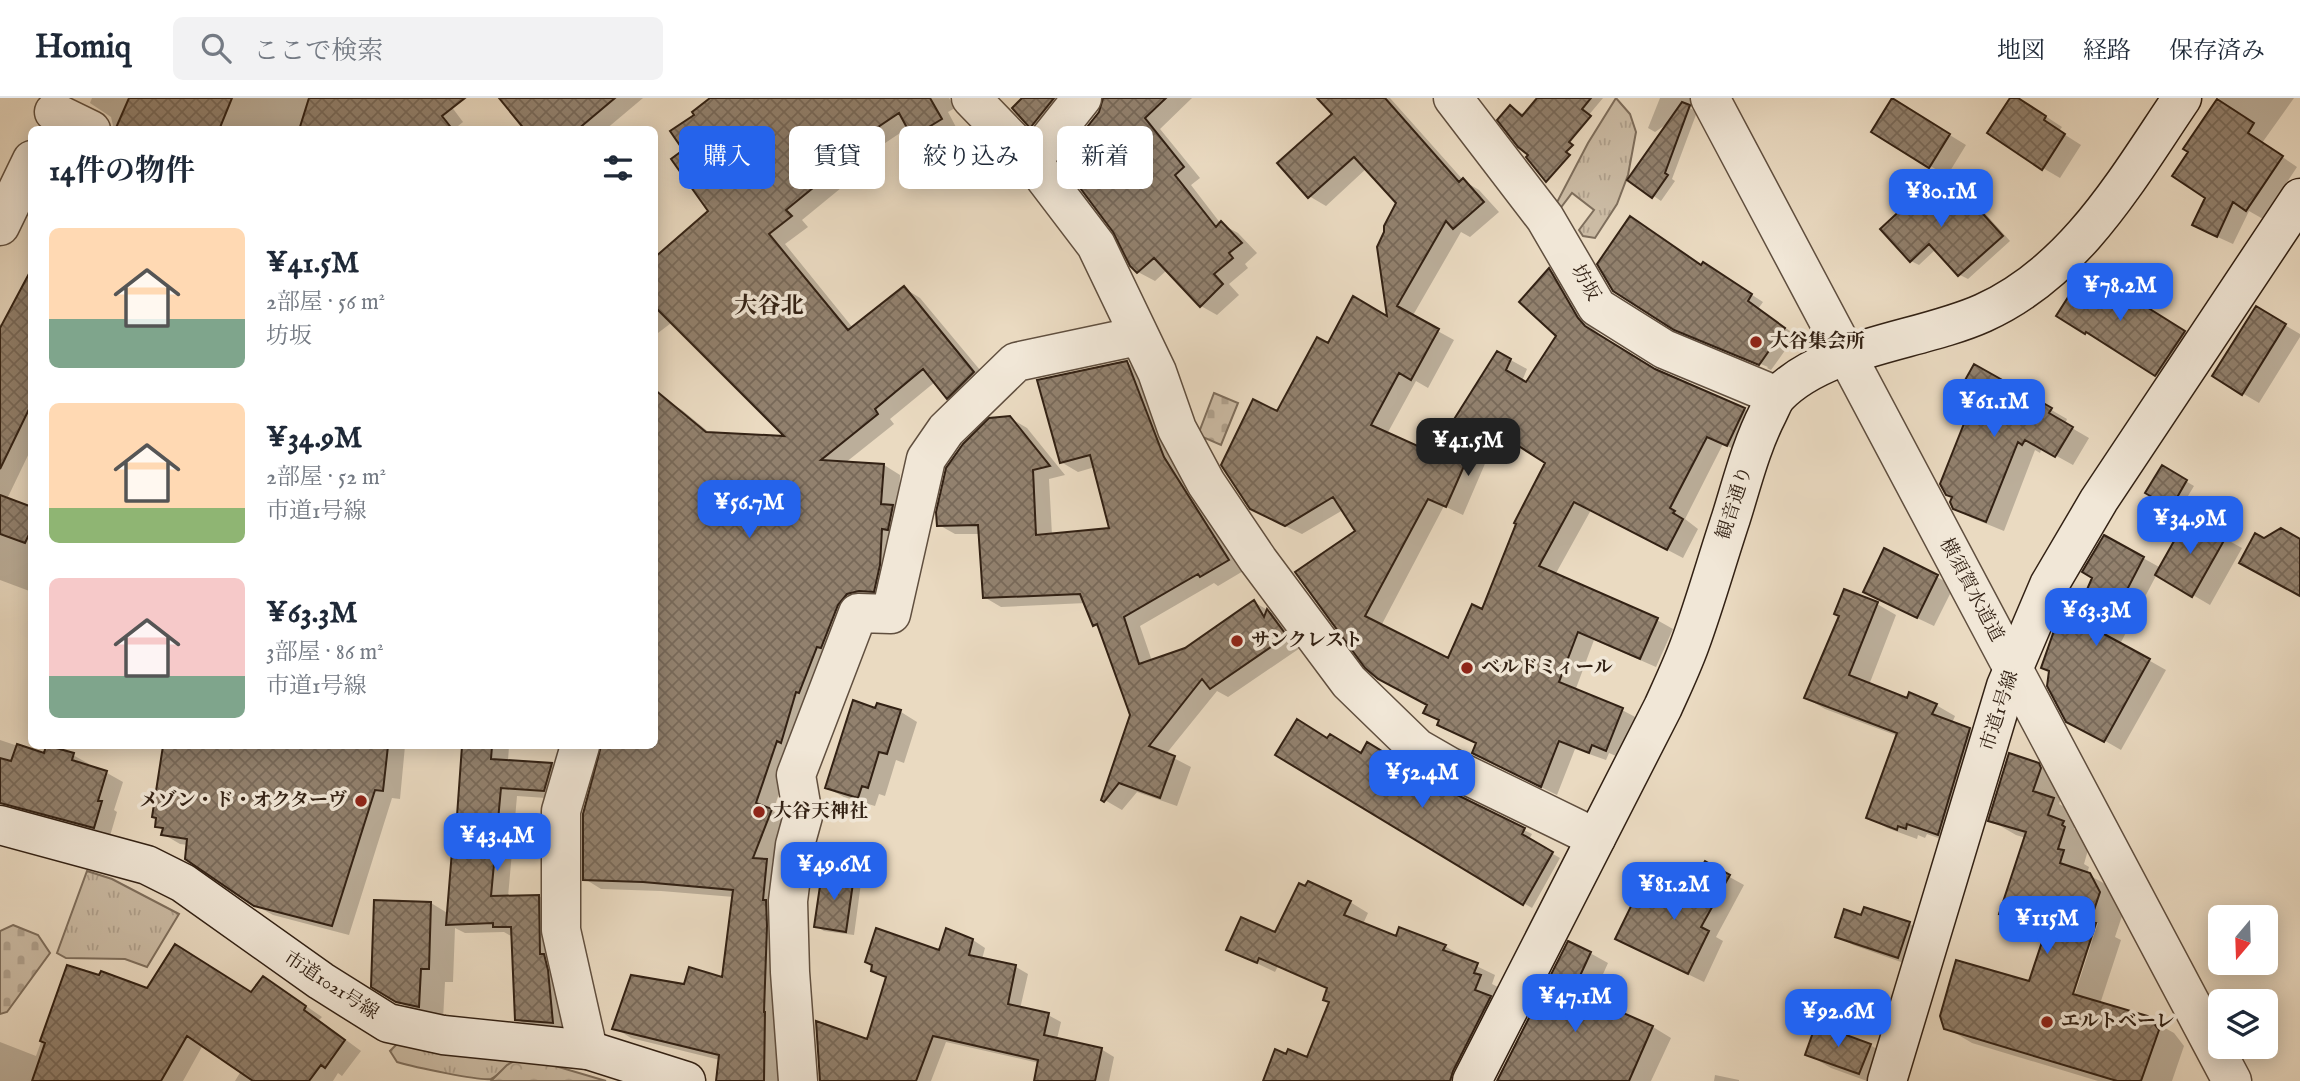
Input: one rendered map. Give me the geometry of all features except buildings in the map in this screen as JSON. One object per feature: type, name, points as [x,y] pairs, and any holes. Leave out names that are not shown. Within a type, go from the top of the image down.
[{"type":"street","points":[[971,98],[998,126]]},
{"type":"street","points":[[1043,147],[1083,98]]},
{"type":"street","name":"横須賀水道道","points":[[1710,98],[2232,1081]]},
{"type":"street","name":"観音通り","points":[[1472,1081],[1663,708],[1690,645],[1757,434],[1777,396],[1805,376],[1846,354],[1964,321],[2000,305],[2034,281],[2074,247],[2101,217],[2182,98]]},
{"type":"street","name":"坊坂","points":[[1469,104],[1545,218],[1597,307],[1664,349],[1777,396]]},
{"type":"street","points":[[54,113],[82,126]]},
{"type":"street","points":[[0,226],[28,168]]},
{"type":"street","points":[[1043,176],[1096,246],[1157,372],[1177,429],[1206,483],[1258,560],[1349,682],[1417,748],[1450,767],[1597,838]]},
{"type":"street","name":"市道1号線","points":[[1887,1081],[2013,668],[2049,585],[2087,519],[2300,198]]},
{"type":"street","points":[[798,1081],[788,901],[795,845],[803,816],[796,775],[858,613],[891,614],[926,459],[946,430],[1016,362],[1138,336]]},
{"type":"street","points":[[579,749],[561,811],[561,930],[588,1050]]},
{"type":"street","name":"市道1021号線","points":[[0,825],[147,864],[183,883],[321,981],[388,1023],[443,1035],[588,1050],[686,1081]]},
{"type":"green space","points":[[1616,98],[1630,114],[1636,132],[1628,175],[1617,204],[1595,238],[1583,236],[1579,230],[1594,210],[1572,193],[1559,210],[1555,206],[1588,143]]},
{"type":"green space","points":[[1214,393],[1238,403],[1221,445],[1198,435]]},
{"type":"green space","points":[[87,871],[112,879],[179,914],[147,967],[125,959],[66,958],[57,953]]},
{"type":"green space","points":[[13,925],[38,935],[50,953],[7,1012],[0,1014],[0,931]]},
{"type":"green space","points":[[400,1041],[518,1059],[491,1079],[474,1078],[397,1062],[390,1051]]},
{"type":"green space","points":[[518,1059],[552,1065],[606,1081],[491,1081],[507,1065]]},
{"type":"place","name":"大谷集会所","points":[[1756,342]]},
{"type":"place","name":"サンクレスト","points":[[1237,641]]},
{"type":"place","name":"ベルドミィール","points":[[1467,668]]},
{"type":"place","name":"メゾン・ド・オクターヴ","points":[[361,801]]},
{"type":"place","name":"大谷天神社","points":[[759,812]]},
{"type":"place","name":"エルトベーレ","points":[[2047,1022]]},
{"type":"district","name":"大谷北","points":[[769,306]]}]
